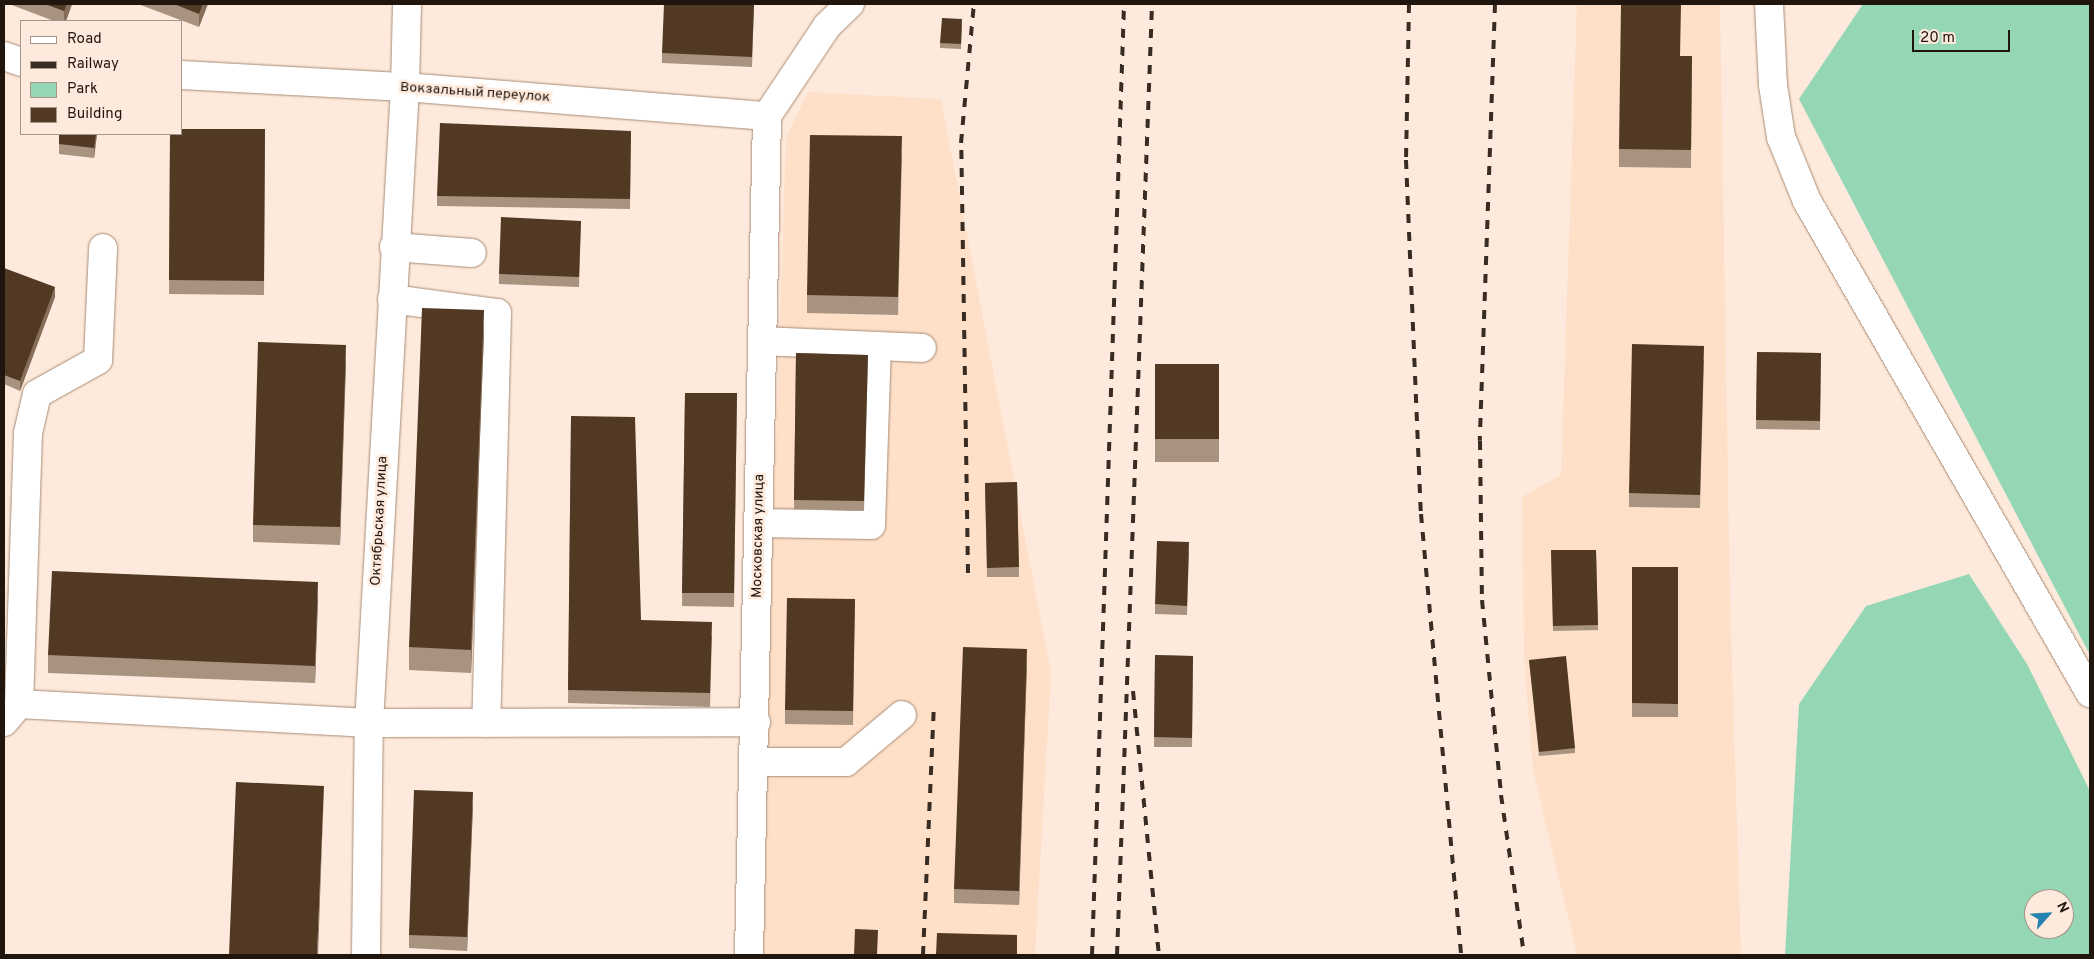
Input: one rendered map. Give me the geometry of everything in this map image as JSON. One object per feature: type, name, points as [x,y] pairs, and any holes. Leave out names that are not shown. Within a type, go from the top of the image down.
[{"type":"street","name":"Октябрьская улица","points":[[366,955],[369,723],[394,247],[405,88],[406,4]]},
{"type":"street","points":[[768,116],[827,26],[850,4]]},
{"type":"street","points":[[1769,4],[1773,85],[1781,136],[1807,201],[2090,693]]},
{"type":"street","points":[[4,56],[20,62]]},
{"type":"street","name":"Вокзальный переулок","points":[[182,75],[405,88],[768,116]]},
{"type":"street","name":"Московская улица","points":[[749,955],[756,722],[768,116]]},
{"type":"street","points":[[394,247],[472,253]]},
{"type":"street","points":[[103,248],[98,360],[37,394],[28,433],[12,713],[369,723],[756,722]]},
{"type":"street","points":[[392,299],[497,313],[486,723]]},
{"type":"street","points":[[763,341],[922,348]]},
{"type":"street","points":[[759,523],[871,525],[876,346]]},
{"type":"street","points":[[755,762],[846,762],[902,715]]},
{"type":"shaded area","points":[[1577,4],[1720,4],[1730,600],[1741,955],[1577,955],[1533,770],[1524,655],[1522,497],[1561,475]]},
{"type":"shaded area","points":[[808,92],[941,99],[1051,673],[1035,955],[759,955],[786,138]]},
{"type":"green space","points":[[1863,4],[2090,4],[2090,655],[1799,99]]},
{"type":"green space","points":[[1969,574],[2027,664],[2090,791],[2090,955],[1785,955],[1799,704],[1866,606]]},
{"type":"building","points":[[45,4],[67,4],[64,11]]},
{"type":"building","points":[[174,4],[203,4],[199,14]]},
{"type":"building","points":[[664,4],[754,5],[752,57],[662,53]]},
{"type":"building","points":[[1621,4],[1681,4],[1680,56],[1692,56],[1691,150],[1619,149]]},
{"type":"building","points":[[942,18],[962,19],[961,44],[940,43]]},
{"type":"building","points":[[440,123],[631,131],[630,199],[437,196]]},
{"type":"building","points":[[182,129],[265,129],[264,281],[169,280],[170,135],[182,135]]},
{"type":"building","points":[[59,135],[96,135],[94,148],[59,144]]},
{"type":"building","points":[[810,135],[902,136],[898,297],[807,295]]},
{"type":"building","points":[[501,217],[581,221],[579,277],[499,274]]},
{"type":"building","points":[[4,268],[55,287],[20,381],[4,375]]},
{"type":"building","points":[[422,308],[484,310],[471,650],[409,647]]},
{"type":"building","points":[[258,342],[346,345],[340,527],[253,525]]},
{"type":"building","points":[[1632,344],[1704,346],[1700,495],[1629,493]]},
{"type":"building","points":[[1757,352],[1821,353],[1820,421],[1756,420]]},
{"type":"building","points":[[796,353],[868,355],[864,501],[794,500]]},
{"type":"building","points":[[1155,364],[1219,364],[1219,439],[1155,439]]},
{"type":"building","points":[[685,393],[737,393],[734,593],[682,593]]},
{"type":"building","points":[[571,416],[635,417],[641,620],[712,622],[710,693],[568,690]]},
{"type":"building","points":[[1017,482],[1019,567],[987,568],[985,483]]},
{"type":"building","points":[[1157,541],[1189,542],[1187,606],[1155,604]]},
{"type":"building","points":[[1551,550],[1596,550],[1598,625],[1553,626]]},
{"type":"building","points":[[1632,567],[1678,567],[1678,704],[1632,703]]},
{"type":"building","points":[[52,571],[318,582],[315,666],[48,655]]},
{"type":"building","points":[[787,598],[855,599],[853,711],[785,710]]},
{"type":"building","points":[[963,647],[1027,649],[1019,891],[954,889]]},
{"type":"building","points":[[1155,655],[1193,656],[1192,738],[1154,737]]},
{"type":"building","points":[[1566,656],[1575,748],[1539,752],[1529,660]]},
{"type":"building","points":[[236,782],[324,786],[317,955],[229,955]]},
{"type":"building","points":[[414,790],[473,792],[467,937],[409,935]]},
{"type":"building","points":[[855,929],[878,930],[877,955],[854,955]]},
{"type":"building","points":[[937,933],[1017,935],[1017,955],[936,955]]},
{"type":"railway","points":[[968,573],[961,143],[974,4]]},
{"type":"railway","points":[[1092,955],[1124,4]]},
{"type":"railway","points":[[1117,955],[1152,4]]},
{"type":"railway","points":[[1409,4],[1406,160],[1421,514],[1461,955]]},
{"type":"railway","points":[[1495,4],[1480,441],[1482,600],[1501,795],[1524,955]]},
{"type":"railway","points":[[1133,691],[1159,955]]},
{"type":"railway","points":[[923,955],[934,704]]}]
